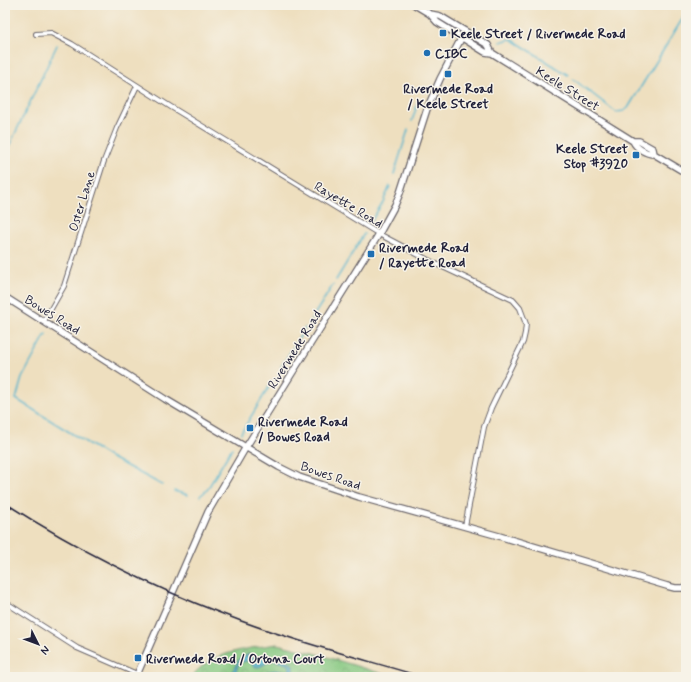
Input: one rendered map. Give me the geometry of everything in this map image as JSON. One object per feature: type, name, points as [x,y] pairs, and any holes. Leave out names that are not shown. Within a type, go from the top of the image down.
[{"type":"street","name":"Keele Street","points":[[415,5],[430,14],[437,22],[485,52],[492,53],[633,141],[635,146],[649,154],[654,154],[686,173]]},
{"type":"street","name":"Keele Street","points":[[430,14],[440,16],[488,45],[492,53]]},
{"type":"street","name":"Rivermede Road","points":[[136,675],[208,512],[246,447],[379,234],[400,193],[427,109],[440,79],[465,31]]},
{"type":"street","name":"Rayette Road","points":[[36,34],[51,33],[58,36],[379,234],[512,300],[520,308],[526,324],[526,333],[484,426],[465,526]]},
{"type":"street","name":"Oster Lane","points":[[44,321],[64,286],[104,161],[117,128],[137,86]]},
{"type":"street","name":"Bowes Road","points":[[5,297],[165,399],[279,467],[314,482],[359,497],[465,526],[664,586],[686,588]]},
{"type":"street","points":[[5,602],[77,648],[136,675]]},
{"type":"green space","points":[[277,644],[314,653],[393,677],[191,677],[200,668],[220,656],[242,650]]},
{"type":"water","points":[[250,654],[253,656],[254,660],[258,662],[262,656],[275,656],[283,659],[293,665],[293,673],[288,676],[277,673],[266,677],[260,677],[273,670],[283,671],[286,673],[289,671],[289,665],[272,659],[260,667],[257,667],[252,664],[250,660],[239,663],[234,677],[229,677],[240,658]]},
{"type":"waterway","points":[[573,79],[616,112],[624,111],[628,108],[686,13]]},
{"type":"waterway","points":[[500,42],[510,39],[513,40],[568,75]]},
{"type":"waterway","points":[[5,155],[57,45]]},
{"type":"waterway","points":[[412,121],[418,102]]},
{"type":"waterway","points":[[394,174],[408,130]]},
{"type":"waterway","points":[[370,223],[383,202],[390,186]]},
{"type":"waterway","points":[[336,280],[364,234]]},
{"type":"waterway","points":[[309,323],[333,285]]},
{"type":"waterway","points":[[281,367],[305,328]]},
{"type":"waterway","points":[[46,334],[22,378],[16,399],[108,456],[162,485]]},
{"type":"waterway","points":[[241,433],[272,382]]},
{"type":"waterway","points":[[200,496],[207,490],[232,448]]},
{"type":"waterway","points":[[174,491],[188,495]]},
{"type":"railway","points":[[5,503],[84,550],[139,578],[195,603],[272,632],[423,677]]},
{"type":"place","name":"Keele Street / Rivermede Road","points":[[443,33]]},
{"type":"place","name":"CIBC","points":[[427,53]]},
{"type":"place","name":"Rivermede Road / Keele Street","points":[[448,74]]},
{"type":"place","name":"Keele Street Stop #3920","points":[[636,155]]},
{"type":"place","name":"Rivermede Road / Rayette Road","points":[[371,254]]},
{"type":"place","name":"Rivermede Road / Bowes Road","points":[[250,428]]},
{"type":"place","name":"Rivermede Road / Ortona Court","points":[[138,658]]}]
